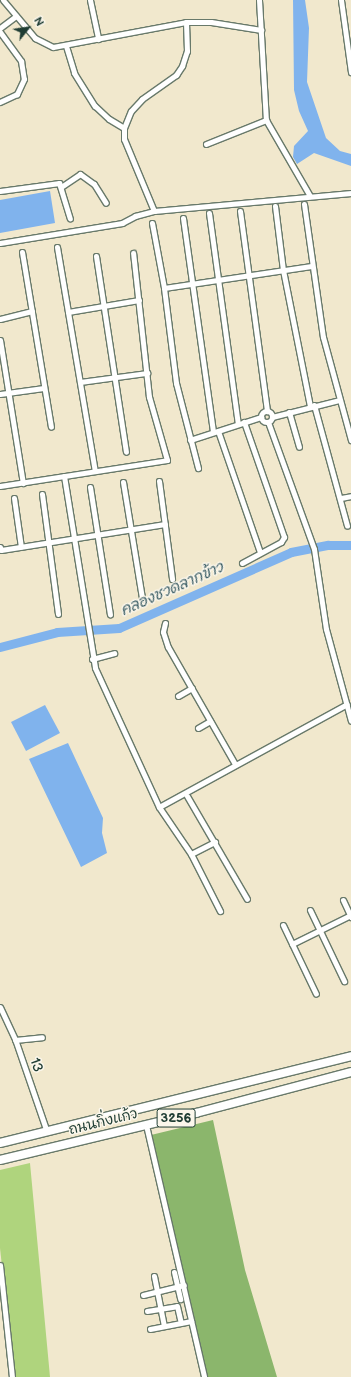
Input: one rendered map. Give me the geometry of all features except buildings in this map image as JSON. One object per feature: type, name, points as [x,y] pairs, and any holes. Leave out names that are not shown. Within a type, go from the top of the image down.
[{"type":"main road","name":"ถนนกิ่งแก้ว","points":[[0,1143],[351,1056]]},
{"type":"main road","name":"ถนนกิ่งแก้ว","points":[[0,1160],[146,1125],[351,1072]]},
{"type":"street","points":[[3,0],[14,17],[42,43],[53,47],[66,46],[98,38],[186,22],[211,22],[261,30]]},
{"type":"street","points":[[90,0],[98,38]]},
{"type":"street","points":[[259,0],[266,120],[310,196]]},
{"type":"street","points":[[341,0],[349,47],[351,72]]},
{"type":"street","points":[[0,102],[17,94],[24,79],[21,60],[1,29],[14,17]]},
{"type":"street","points":[[154,211],[124,139],[124,128],[131,111],[142,99],[176,74],[182,66],[187,51],[186,22]]},
{"type":"street","points":[[66,46],[74,73],[95,106],[124,128]]},
{"type":"street","points":[[206,144],[266,120]]},
{"type":"street","points":[[61,187],[80,174],[94,184],[106,203]]},
{"type":"street","points":[[0,191],[50,183],[59,183],[70,218]]},
{"type":"street","points":[[0,243],[122,223],[135,216],[154,211],[351,193]]},
{"type":"street","points":[[304,204],[311,266],[323,337],[351,440]]},
{"type":"street","points":[[275,206],[283,270],[312,406],[341,498],[347,526]]},
{"type":"street","points":[[240,211],[267,411],[272,416]]},
{"type":"street","points":[[209,213],[238,424]]},
{"type":"street","points":[[183,218],[216,432],[260,552]]},
{"type":"street","points":[[152,223],[164,288],[176,383],[198,468]]},
{"type":"street","points":[[57,247],[95,471]]},
{"type":"street","points":[[22,252],[51,427]]},
{"type":"street","points":[[0,486],[167,460],[149,398],[133,253]]},
{"type":"street","points":[[96,256],[126,452]]},
{"type":"street","points":[[164,288],[219,281],[311,266]]},
{"type":"street","points":[[68,312],[139,300]]},
{"type":"street","points":[[0,319],[32,311]]},
{"type":"street","points":[[0,340],[23,482]]},
{"type":"street","points":[[80,382],[147,373]]},
{"type":"street","points":[[0,394],[44,388]]},
{"type":"street","points":[[268,422],[272,416],[339,400]]},
{"type":"street","points":[[190,440],[261,417],[267,411]]},
{"type":"street","points":[[289,412],[299,447]]},
{"type":"street","points":[[261,417],[268,422],[318,560],[326,629],[351,721]]},
{"type":"street","points":[[242,563],[281,542],[284,537],[244,422]]},
{"type":"street","points":[[64,476],[92,659],[159,807],[191,854],[220,911]]},
{"type":"street","points":[[159,481],[172,579]]},
{"type":"street","points":[[123,482],[142,598]]},
{"type":"street","points":[[90,487],[110,614]]},
{"type":"street","points":[[42,494],[50,542],[58,614]]},
{"type":"street","points":[[341,498],[351,496]]},
{"type":"street","points":[[14,498],[21,547]]},
{"type":"street","points":[[0,547],[0,550],[165,524]]},
{"type":"street","points":[[166,623],[163,636],[235,764]]},
{"type":"street","points":[[92,659],[114,653]]},
{"type":"street","points":[[178,696],[192,688]]},
{"type":"street","points":[[159,807],[346,704]]},
{"type":"street","points":[[198,728],[210,721]]},
{"type":"street","points":[[187,796],[247,899]]},
{"type":"street","points":[[191,854],[215,842]]},
{"type":"street","points":[[292,944],[351,916],[343,900]]},
{"type":"street","points":[[310,910],[344,981]]},
{"type":"street","points":[[283,925],[316,994]]},
{"type":"street","name":"13","points":[[0,1007],[15,1040],[47,1132]]},
{"type":"street","points":[[15,1040],[42,1037]]},
{"type":"street","points":[[146,1125],[204,1377]]},
{"type":"street","points":[[0,1265],[12,1377]]},
{"type":"street","points":[[174,1272],[180,1299]]},
{"type":"street","points":[[154,1276],[162,1308],[164,1326]]},
{"type":"street","points":[[143,1295],[184,1285]]},
{"type":"street","points":[[147,1311],[178,1306],[181,1323]]},
{"type":"street","points":[[150,1328],[192,1321]]},
{"type":"green space","points":[[213,1120],[245,1270],[277,1377],[207,1377],[151,1135]]},
{"type":"green space","points":[[30,1163],[50,1377],[14,1377],[0,1248],[0,1170]]},
{"type":"water","points":[[293,0],[305,0],[309,28],[307,82],[326,138],[340,151],[351,154],[351,166],[314,153],[297,164],[293,157],[294,146],[308,131],[299,111],[294,90]]},
{"type":"water","points":[[50,191],[55,223],[0,233],[0,200]]},
{"type":"water","points":[[45,705],[60,733],[26,751],[11,722]]},
{"type":"water","points":[[68,743],[103,818],[102,833],[107,853],[81,867],[29,759]]},
{"type":"waterway","name":"คลองชวดลากข้าว","points":[[0,647],[57,632],[119,628],[291,552],[328,545],[351,545]]}]
